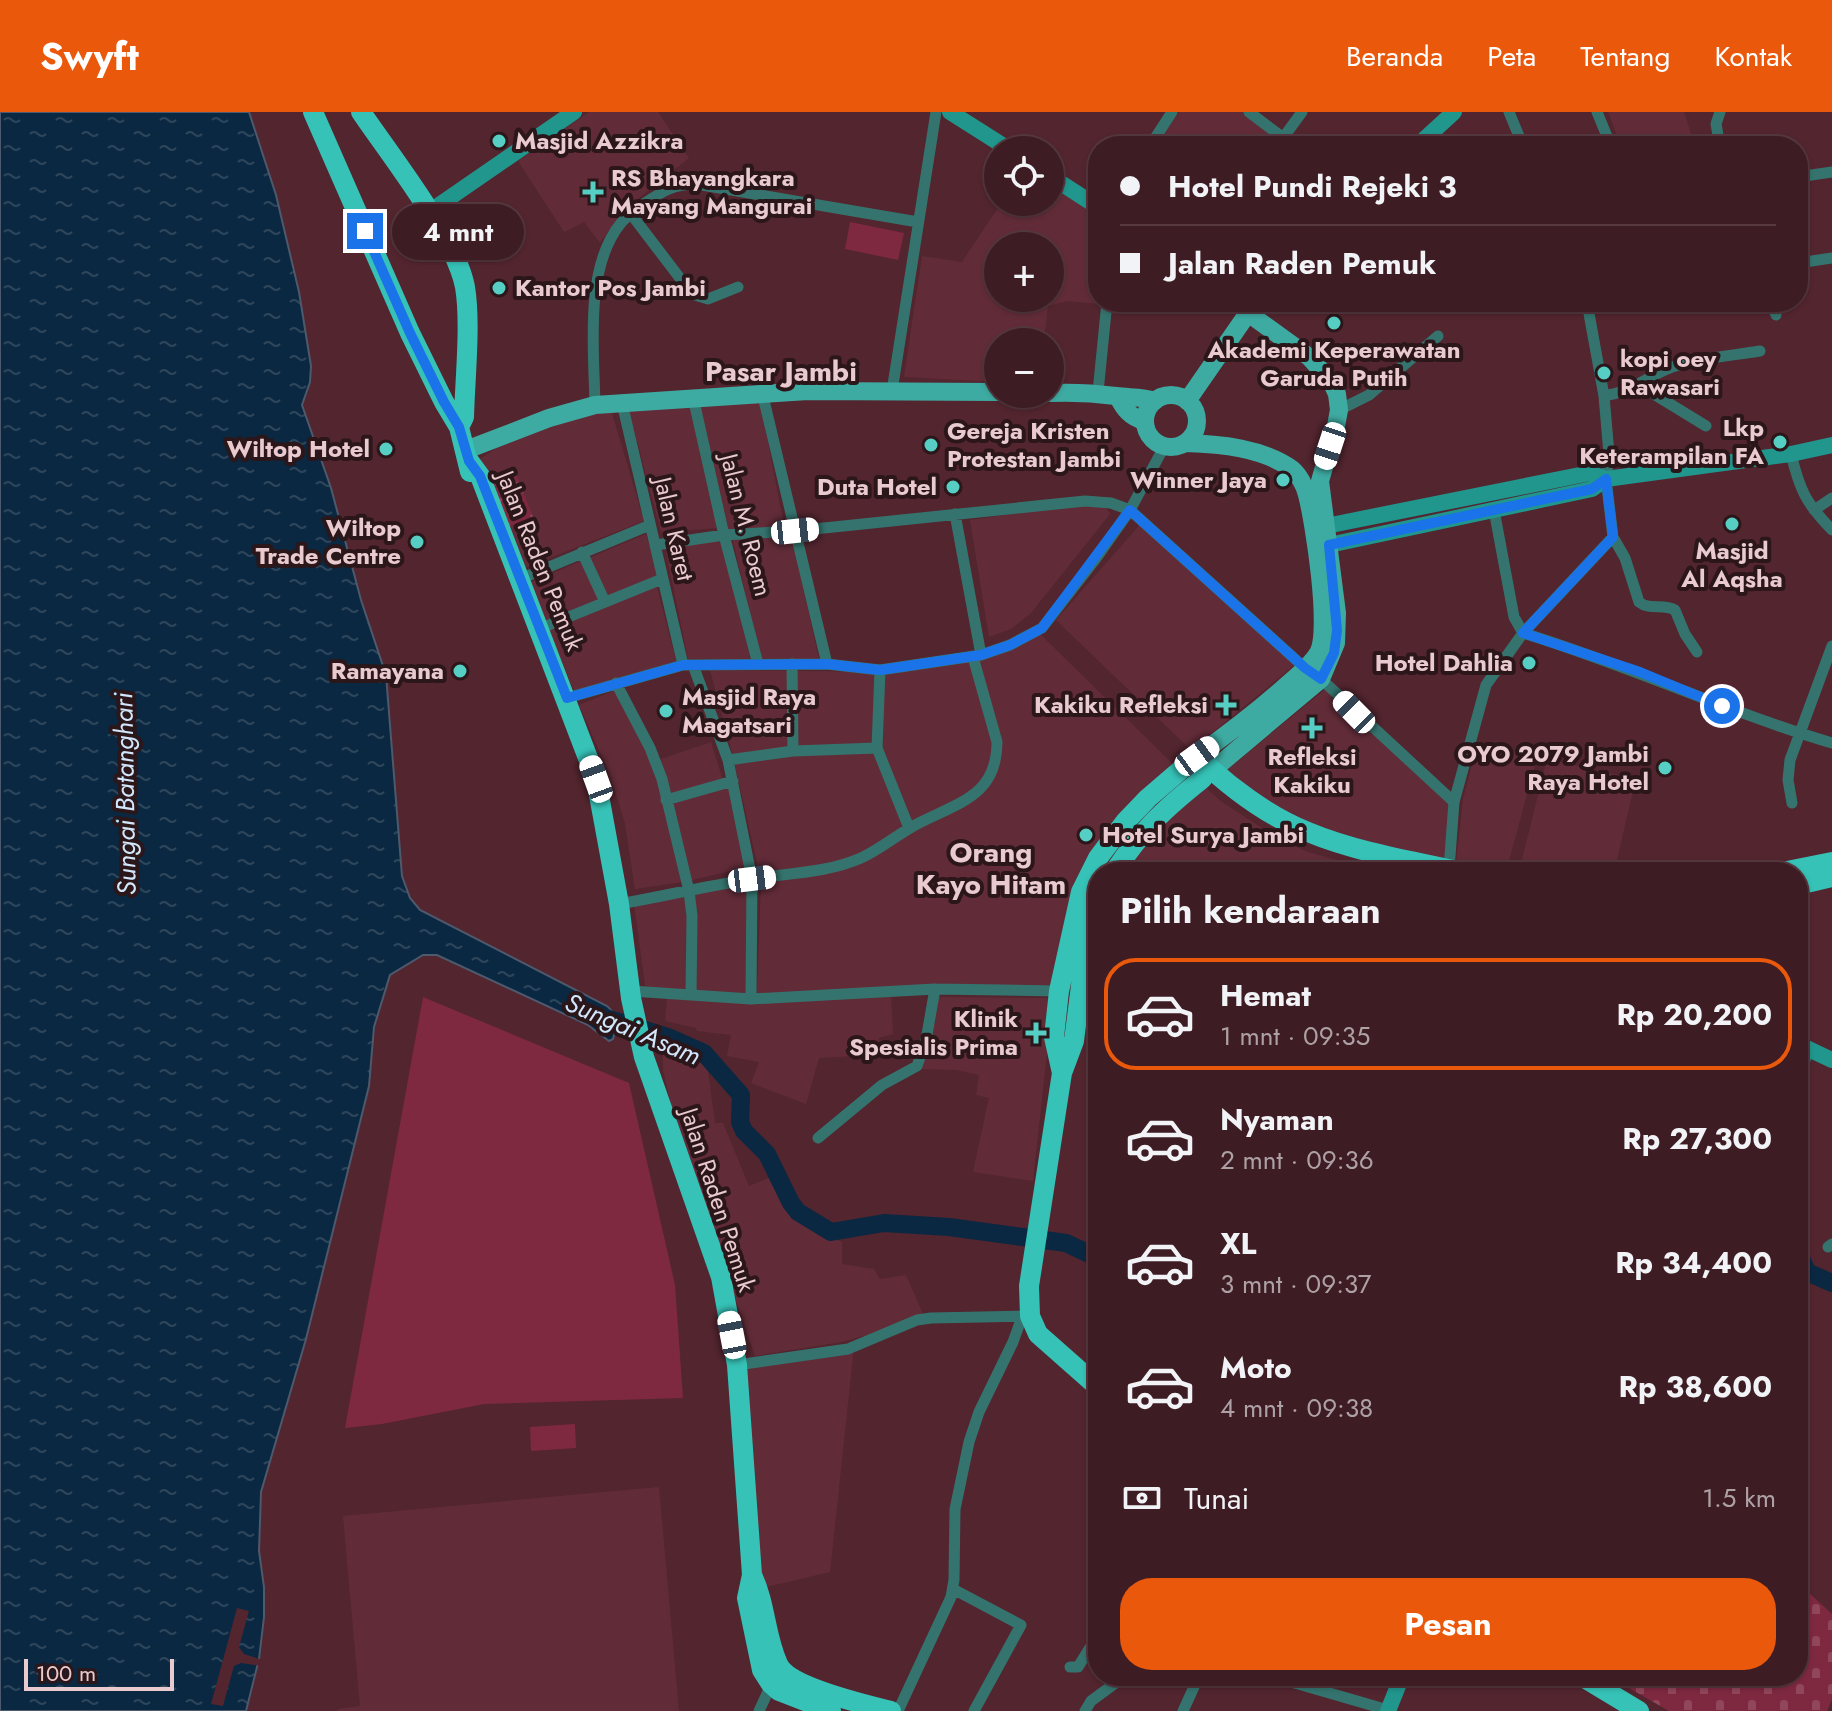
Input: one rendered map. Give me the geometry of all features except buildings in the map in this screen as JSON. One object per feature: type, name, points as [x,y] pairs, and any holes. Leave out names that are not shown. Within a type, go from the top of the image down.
[{"type":"highway","points":[[313,112],[410,333],[459,427],[468,456]]},
{"type":"highway","points":[[361,112],[429,212],[457,262],[465,290],[464,417],[459,427]]},
{"type":"highway","name":"Jalan Raden Pemuk","points":[[468,456],[480,476],[596,779],[644,1057],[721,1277],[737,1365],[752,1575],[761,1593],[776,1677]]},
{"type":"highway","name":"Jalan Raden Pemuk","points":[[468,456],[471,480],[544,672],[598,799]]},
{"type":"highway","points":[[1199,768],[1309,833],[1421,862]]},
{"type":"highway","points":[[1121,862],[1141,834],[1199,768]]},
{"type":"highway","points":[[1199,768],[1280,832],[1310,847],[1366,862]]},
{"type":"highway","points":[[1096,862],[1125,822],[1148,798],[1199,768]]},
{"type":"highway","points":[[1808,867],[1832,862]]},
{"type":"highway","points":[[1808,883],[1832,877]]},
{"type":"highway","points":[[1062,1073],[1054,1037],[1059,991],[1081,892],[1088,878]]},
{"type":"highway","points":[[1088,930],[1074,1041],[1062,1073],[1033,1252],[1026,1316],[1038,1334],[1088,1378]]},
{"type":"highway","points":[[776,1677],[788,1696],[831,1711]]},
{"type":"highway","points":[[776,1677],[891,1711]]},
{"type":"highway","points":[[1596,1686],[1634,1710]]},
{"type":"main road","points":[[429,212],[574,112]]},
{"type":"main road","points":[[950,112],[988,136]]},
{"type":"main road","points":[[1428,136],[1454,112]]},
{"type":"main road","points":[[1064,185],[1088,201]]},
{"type":"main road","points":[[1187,401],[1250,312]]},
{"type":"main road","points":[[1199,768],[1305,668],[1319,652],[1324,629],[1311,482],[1339,410],[1337,394],[1321,369],[1257,312]]},
{"type":"main road","points":[[468,456],[549,418],[595,405],[762,392],[984,392]]},
{"type":"main road","points":[[1064,393],[1098,392],[1155,401]]},
{"type":"main road","points":[[1186,443],[1194,434],[1197,422],[1195,410],[1177,396],[1165,396],[1155,401],[1147,410],[1144,421],[1154,442],[1164,447],[1186,443],[1230,446],[1274,460],[1311,482],[1326,526],[1337,630],[1334,653],[1321,679],[1287,710],[1199,768]]},
{"type":"main road","points":[[1118,397],[1134,418],[1144,421]]},
{"type":"main road","points":[[1326,526],[1460,508],[1494,510],[1592,489],[1606,479],[1791,454],[1832,445]]},
{"type":"main road","points":[[1329,545],[1590,473],[1606,479]]},
{"type":"main road","points":[[1808,1048],[1832,1060]]},
{"type":"main road","points":[[1388,1711],[1398,1686]]},
{"type":"street","points":[[892,391],[936,112]]},
{"type":"street","points":[[1156,136],[1172,112]]},
{"type":"street","points":[[1249,112],[1280,136]]},
{"type":"street","points":[[1284,136],[1302,112]]},
{"type":"street","points":[[1509,112],[1519,136]]},
{"type":"street","points":[[1597,112],[1607,136]]},
{"type":"street","points":[[1718,136],[1716,124],[1720,112]]},
{"type":"street","points":[[1808,176],[1832,172]]},
{"type":"street","points":[[595,405],[596,283],[620,224],[668,188],[696,184],[918,222]]},
{"type":"street","points":[[631,214],[692,294],[708,299],[738,287]]},
{"type":"street","points":[[1808,262],[1832,258]]},
{"type":"street","points":[[1098,392],[1106,312]]},
{"type":"street","points":[[1589,312],[1604,396],[1609,454],[1606,479],[1613,537],[1625,558],[1639,602],[1649,607],[1675,610],[1697,652]]},
{"type":"street","points":[[1339,410],[1369,395],[1438,336]]},
{"type":"street","points":[[1604,396],[1622,393],[1664,370],[1760,351]]},
{"type":"street","points":[[1639,385],[1706,426]]},
{"type":"street","points":[[762,392],[827,664]]},
{"type":"street","name":"Jalan M. Roem","points":[[693,397],[724,535],[758,664]]},
{"type":"street","name":"Jalan Karet","points":[[622,403],[662,579],[688,665],[728,760],[733,781],[752,879],[751,999]]},
{"type":"street","points":[[567,698],[688,665],[827,664],[880,670],[977,656],[1010,645],[1042,628],[1130,510],[1164,447]]},
{"type":"street","points":[[1791,454],[1803,496],[1832,530]]},
{"type":"street","points":[[1814,510],[1832,498]]},
{"type":"street","points":[[656,545],[724,535],[795,531],[1085,501],[1111,503],[1130,510],[1454,802]]},
{"type":"street","points":[[1494,510],[1514,617],[1523,633],[1626,667],[1739,713],[1832,743]]},
{"type":"street","points":[[619,904],[752,879],[811,872],[861,858],[909,828],[973,796],[987,784],[995,769],[997,742],[977,656],[955,514]]},
{"type":"street","points":[[520,579],[650,525]]},
{"type":"street","points":[[1456,862],[1454,802],[1481,697],[1523,633],[1613,537]]},
{"type":"street","points":[[582,552],[605,602]]},
{"type":"street","points":[[539,629],[662,579]]},
{"type":"street","points":[[1792,803],[1788,770],[1832,646]]},
{"type":"street","points":[[792,664],[793,751]]},
{"type":"street","points":[[880,670],[877,748],[909,828]]},
{"type":"street","points":[[616,683],[657,762],[689,891],[692,916],[691,995]]},
{"type":"street","points":[[728,760],[793,751],[877,748]]},
{"type":"street","points":[[666,800],[733,781]]},
{"type":"street","points":[[631,995],[751,999],[935,989],[1059,991]]},
{"type":"street","points":[[818,1138],[882,1085],[917,1066],[926,1040],[935,989]]},
{"type":"street","points":[[737,1365],[848,1349],[917,1320],[1026,1316],[979,1412],[969,1442],[955,1509],[953,1589],[946,1611],[898,1711]]},
{"type":"street","points":[[953,1589],[1021,1625],[974,1711]]},
{"type":"street","points":[[1070,1667],[1078,1667],[1088,1651]]},
{"type":"street","points":[[759,1711],[776,1677]]},
{"type":"street","points":[[1085,1711],[1091,1701],[1111,1686]]},
{"type":"street","points":[[1183,1711],[1194,1686]]},
{"type":"street","points":[[1304,1686],[1388,1711]]},
{"type":"shaded area","name":"RS Bhayangkara Mayang Mangurai","points":[[589,112],[658,112],[689,158],[623,211],[600,243],[584,222],[564,232],[518,161]]},
{"type":"shaded area","points":[[1179,112],[1244,112],[1274,136],[1163,136]]},
{"type":"shaded area","points":[[1608,112],[1684,112],[1692,136],[1617,136]]},
{"type":"shaded area","points":[[1064,193],[1084,206],[1088,212],[1088,303],[1064,302],[1064,232],[984,232],[984,312],[1047,312],[1046,328],[984,328],[984,381],[904,377],[922,256],[962,262],[993,216],[1064,216]]},
{"type":"shaded area","points":[[759,396],[784,525],[730,536],[699,402]]},
{"type":"shaded area","points":[[691,399],[719,528],[661,532],[628,407]]},
{"type":"shaded area","points":[[595,412],[612,413],[644,521],[524,568],[480,459],[553,422]]},
{"type":"shaded area","points":[[1102,501],[1110,514],[1031,613],[1011,629],[989,637],[970,520]]},
{"type":"shaded area","points":[[1144,520],[1296,664],[1191,750],[1056,620]]},
{"type":"shaded area","points":[[791,533],[819,659],[761,659],[732,537]]},
{"type":"shaded area","points":[[646,534],[659,577],[545,622],[531,582]]},
{"type":"shaded area","points":[[720,538],[751,659],[688,659],[664,543]]},
{"type":"shaded area","points":[[656,583],[676,661],[575,693],[547,627]]},
{"type":"shaded area","points":[[1034,628],[1177,768],[1100,856],[1098,862],[1088,862],[1088,899],[1064,985],[935,986],[757,995],[761,881],[710,670],[885,672],[984,651]]},
{"type":"shaded area","points":[[1329,686],[1451,799],[1445,860],[1360,843],[1283,815],[1227,770]]},
{"type":"shaded area","points":[[618,689],[650,749],[683,882],[635,889],[625,823],[609,773],[579,705]]},
{"type":"shaded area","points":[[711,742],[723,780],[670,795],[658,760]]},
{"type":"shaded area","points":[[1478,742],[1537,757],[1509,862],[1456,862],[1463,799]]},
{"type":"shaded area","points":[[1547,759],[1636,779],[1616,862],[1521,862]]},
{"type":"shaded area","points":[[1194,777],[1222,802],[1276,837],[1308,852],[1344,862],[1125,862]]},
{"type":"shaded area","points":[[729,783],[748,867],[692,880],[670,799]]},
{"type":"shaded area","points":[[750,880],[749,995],[696,993],[693,892]]},
{"type":"shaded area","points":[[687,893],[689,992],[646,991],[634,905]]},
{"type":"shaded area","points":[[891,995],[893,1034],[879,1038],[879,1051],[819,1058],[806,1104],[751,1083],[759,1062],[727,1056],[731,1035],[697,1031],[696,1028],[665,1021],[667,998]]},
{"type":"shaded area","points":[[937,997],[1053,998],[1033,1181],[973,1172],[989,1098],[976,1095],[979,1075],[957,1070],[921,1069]]},
{"type":"shaded area","points":[[705,1049],[715,1123],[723,1123],[749,1186],[781,1173],[795,1208],[830,1237],[842,1242],[842,1264],[874,1269],[880,1279],[906,1275],[923,1314],[872,1334],[841,1342],[755,1356],[677,1131],[663,1070],[663,1050]]},
{"type":"shaded area","points":[[854,1347],[830,1572],[766,1587],[757,1570],[743,1365]]},
{"type":"shaded area","points":[[659,1487],[679,1711],[338,1711],[360,1706],[343,1516]]},
{"type":"green space","points":[[850,222],[904,233],[898,260],[845,249]]},
{"type":"green space","points":[[515,472],[533,517],[508,527],[490,482]]},
{"type":"green space","points":[[423,997],[629,1083],[675,1285],[683,1398],[484,1404],[345,1428]]},
{"type":"green space","points":[[575,1424],[576,1448],[531,1451],[530,1427]]},
{"type":"green space","points":[[1808,1592],[1832,1614],[1832,1699],[1827,1711],[1669,1711],[1625,1686],[1808,1686]]},
{"type":"water","name":"Sungai Batanghari","points":[[0,112],[249,112],[276,195],[299,292],[311,366],[310,382],[302,405],[331,488],[361,600],[386,675],[402,876],[410,898],[420,910],[607,1006],[615,1021],[613,1039],[609,1041],[588,1025],[437,955],[423,955],[390,975],[374,1027],[369,1086],[306,1339],[261,1492],[259,1551],[264,1617],[259,1659],[246,1711],[0,1711]]},
{"type":"pier","points":[[237,1608],[249,1611],[239,1647],[244,1654],[263,1660],[262,1666],[241,1663],[234,1666],[223,1706],[211,1704]]},
{"type":"waterway","name":"Sungai Asam","points":[[593,1014],[668,1037],[704,1053],[741,1095],[740,1122],[744,1131],[767,1154],[791,1203],[798,1212],[831,1232],[884,1223],[949,1227],[1066,1243],[1088,1253]]},
{"type":"waterway","name":"Sungai Asam","points":[[1808,1272],[1832,1283]]},
{"type":"place","name":"Masjid Azzikra","points":[[499,141]]},
{"type":"place","name":"RS Bhayangkara Mayang Mangurai","points":[[593,192]]},
{"type":"place","name":"Kantor Pos Jambi","points":[[499,288]]},
{"type":"place","name":"Akademi Keperawatan Garuda Putih","points":[[1334,323]]},
{"type":"place","name":"kopi oey Rawasari","points":[[1604,373]]},
{"type":"place","name":"Lkp Keterampilan FA","points":[[1780,442]]},
{"type":"place","name":"Gereja Kristen Protestan Jambi","points":[[931,445]]},
{"type":"place","name":"Wiltop Hotel","points":[[386,449]]},
{"type":"place","name":"Winner Jaya","points":[[1283,480]]},
{"type":"place","name":"Duta Hotel","points":[[953,487]]},
{"type":"place","name":"Masjid Al Aqsha","points":[[1732,524]]},
{"type":"place","name":"Wiltop Trade Centre","points":[[417,542]]},
{"type":"place","name":"Hotel Dahlia","points":[[1529,663]]},
{"type":"place","name":"Ramayana","points":[[460,671]]},
{"type":"place","name":"Kakiku Refleksi","points":[[1226,705]]},
{"type":"place","name":"Masjid Raya Magatsari","points":[[666,711]]},
{"type":"place","name":"Refleksi Kakiku","points":[[1312,728]]},
{"type":"place","name":"OYO 2079 Jambi Raya Hotel","points":[[1665,768]]},
{"type":"place","name":"Hotel Surya Jambi","points":[[1086,835]]},
{"type":"place","name":"Klinik Spesialis Prima","points":[[1036,1033]]},
{"type":"district","name":"Pasar Jambi","points":[[781,371]]},
{"type":"district","name":"Orang Kayo Hitam","points":[[991,868]]},
{"type":"route","points":[[365,231],[410,333],[459,427],[469,461],[480,476],[567,698],[683,665],[827,664],[880,670],[981,655],[1010,645],[1042,628],[1130,510],[1321,679],[1334,653],[1337,630],[1329,545],[1592,489],[1606,479],[1613,537],[1523,633],[1640,672],[1722,706]]}]
